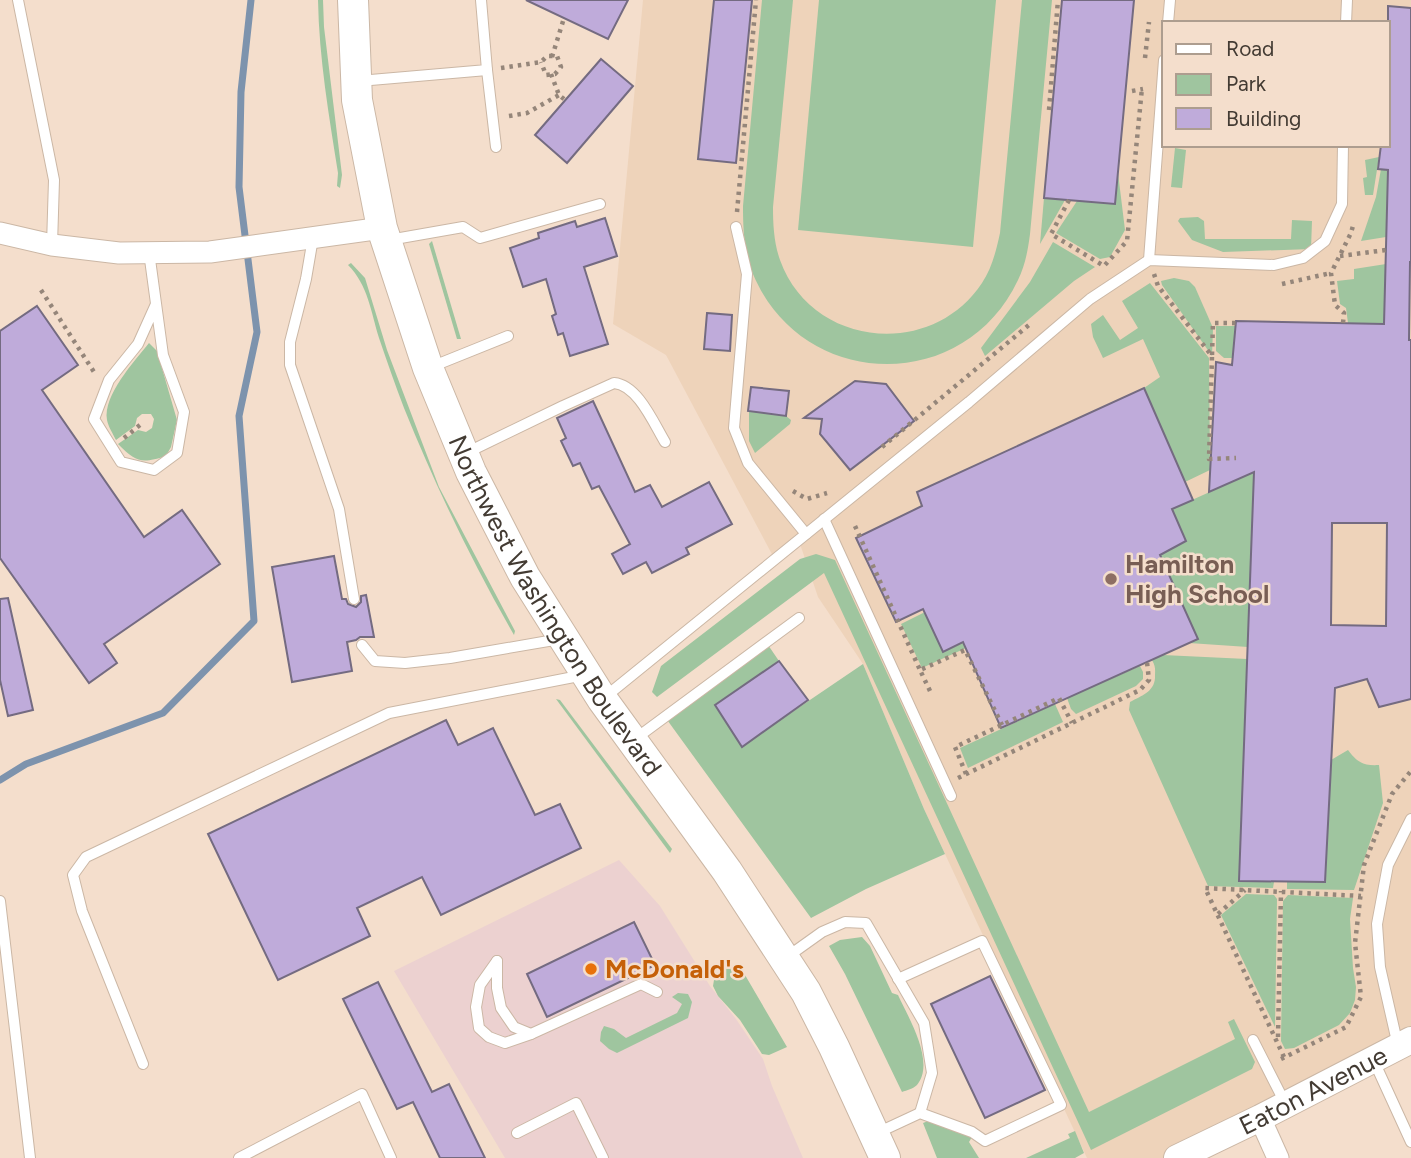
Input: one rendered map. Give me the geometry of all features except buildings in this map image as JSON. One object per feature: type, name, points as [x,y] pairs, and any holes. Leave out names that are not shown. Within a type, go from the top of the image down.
[{"type":"main road","name":"Northwest Washington Boulevard","points":[[353,0],[357,100],[385,234],[428,368],[471,472],[526,577],[603,699],[727,871],[806,992],[834,1047],[878,1151]]},
{"type":"street","points":[[0,233],[52,245],[119,253],[210,252],[313,238],[385,234]]},
{"type":"street","name":"Eaton Avenue","points":[[1177,1158],[1404,1043]]},
{"type":"street","points":[[1260,1118],[1278,1158]]},
{"type":"lane","points":[[18,0],[54,180],[52,245]]},
{"type":"lane","points":[[481,0],[496,147]]},
{"type":"lane","points":[[1168,21],[1170,0]]},
{"type":"lane","points":[[1346,21],[1347,0]]},
{"type":"lane","points":[[356,81],[487,70]]},
{"type":"lane","points":[[1149,260],[1162,87]]},
{"type":"lane","points":[[603,699],[970,402],[1090,299],[1149,260],[1274,265],[1303,258],[1325,241],[1342,204],[1343,147]]},
{"type":"lane","points":[[385,234],[463,227],[480,238],[600,204]]},
{"type":"lane","points":[[736,227],[747,274],[734,428],[748,463],[806,534]]},
{"type":"lane","points":[[313,238],[290,342],[290,365],[339,509],[354,599]]},
{"type":"lane","points":[[149,252],[163,355],[184,412],[177,453],[154,470],[121,462],[94,419],[109,380],[138,344],[156,304]]},
{"type":"lane","points":[[428,368],[508,336]]},
{"type":"lane","points":[[464,454],[614,383],[623,384],[637,396],[665,442]]},
{"type":"lane","points":[[824,519],[951,796]]},
{"type":"lane","points":[[633,741],[799,618]]},
{"type":"lane","points":[[362,645],[375,661],[405,663],[564,638]]},
{"type":"lane","points":[[143,1064],[82,911],[73,875],[86,857],[389,713],[587,674]]},
{"type":"lane","points":[[1404,1043],[1380,967],[1377,924],[1388,865],[1411,819]]},
{"type":"lane","points":[[0,901],[30,1158]]},
{"type":"lane","points":[[784,959],[822,932],[845,922],[866,923],[925,1023],[932,1073],[920,1113],[878,1151]]},
{"type":"lane","points":[[900,981],[982,942],[1060,1105],[985,1141],[972,1132],[920,1113]]},
{"type":"lane","points":[[531,1034],[514,1027],[501,1008],[497,988],[497,961],[480,985],[476,1007],[479,1028],[489,1037],[505,1043],[531,1034],[641,984],[657,992]]},
{"type":"lane","points":[[1253,1040],[1286,1104]]},
{"type":"lane","points":[[1373,1059],[1411,1142]]},
{"type":"lane","points":[[243,1157],[362,1094],[391,1158]]},
{"type":"lane","points":[[517,1133],[576,1103],[603,1158]]},
{"type":"path","points":[[736,227],[756,0]]},
{"type":"path","points":[[1049,110],[1058,0]]},
{"type":"path","points":[[1145,64],[1150,13]]},
{"type":"path","points":[[552,57],[564,18]]},
{"type":"path","points":[[487,70],[541,62],[547,56],[557,56],[561,67],[555,74],[546,75],[541,62]]},
{"type":"path","points":[[551,74],[559,95],[564,99]]},
{"type":"path","points":[[1069,200],[1051,234],[1104,267],[1127,241],[1144,76]]},
{"type":"path","points":[[493,119],[527,113],[559,95]]},
{"type":"path","points":[[1339,257],[1386,250]]},
{"type":"path","points":[[1149,260],[1158,286],[1212,356]]},
{"type":"path","points":[[1282,284],[1331,273]]},
{"type":"path","points":[[41,290],[92,368]]},
{"type":"path","points":[[1236,323],[1213,323],[1209,460],[1236,458]]},
{"type":"path","points":[[880,449],[1029,325]]},
{"type":"path","points":[[785,486],[807,499],[827,494],[837,485]]},
{"type":"path","points":[[855,526],[930,691]]},
{"type":"path","points":[[920,670],[965,650],[1002,725]]},
{"type":"path","points":[[946,784],[1140,690],[1149,680],[1147,662]]},
{"type":"path","points":[[966,774],[955,747],[1059,698],[1072,723]]},
{"type":"path","points":[[1266,1066],[1346,1027],[1362,997],[1355,943],[1364,865],[1392,794],[1411,771]]},
{"type":"path","points":[[1284,1057],[1205,888],[1361,895]]},
{"type":"path","points":[[1217,914],[1245,890]]},
{"type":"path","points":[[1278,1041],[1281,891]]},
{"type":"shaded area","name":"Hamilton High School","points":[[643,0],[1411,0],[1411,1040],[1177,1158],[1087,1158],[924,809],[863,664],[818,597],[799,541],[775,560],[666,355],[613,324]]},
{"type":"shaded area","points":[[619,860],[660,906],[710,986],[763,1059],[803,1158],[505,1158],[394,971]]},
{"type":"green space","points":[[318,0],[323,0],[342,175],[340,188],[337,186],[338,173],[322,65]]},
{"type":"green space","points":[[762,0],[793,0],[773,207],[774,234],[780,260],[795,289],[817,311],[844,326],[874,333],[904,332],[933,324],[960,308],[982,283],[993,259],[1000,233],[1022,0],[1052,0],[1026,258],[1018,280],[993,318],[961,344],[923,359],[884,364],[844,358],[807,340],[776,313],[753,274],[745,240],[743,206]]},
{"type":"green space","points":[[819,0],[996,0],[973,247],[798,230]]},
{"type":"green space","points":[[1175,148],[1186,150],[1182,188],[1171,187]]},
{"type":"green space","points":[[1379,157],[1373,195],[1365,195],[1365,160]]},
{"type":"green space","points":[[1381,169],[1388,171],[1386,237],[1361,241],[1376,197]]},
{"type":"green space","points":[[1118,173],[1125,230],[1110,257],[1100,259],[1056,233],[1077,201],[1115,204]]},
{"type":"green space","points":[[1044,198],[1065,200],[1040,244]]},
{"type":"green space","points":[[1198,217],[1204,221],[1205,239],[1291,239],[1292,220],[1312,221],[1311,249],[1223,252],[1192,240],[1178,221],[1180,218]]},
{"type":"green space","points":[[432,241],[461,339],[457,339],[429,244]]},
{"type":"green space","points":[[1053,242],[1095,267],[1074,281],[985,356],[981,348],[1030,282]]},
{"type":"green space","points":[[351,263],[365,278],[387,350],[439,487],[515,631],[514,635],[469,552],[429,467],[397,391],[364,290],[348,265]]},
{"type":"green space","points":[[1386,264],[1384,324],[1348,323],[1346,308],[1340,304],[1337,281],[1354,279],[1354,269]]},
{"type":"green space","points":[[1174,278],[1189,281],[1195,287],[1213,328],[1212,356],[1162,285],[1161,281]]},
{"type":"green space","points":[[1150,283],[1209,358],[1210,470],[1185,482],[1144,388],[1160,377],[1143,339],[1103,358],[1093,337],[1091,324],[1103,315],[1120,340],[1138,328],[1122,301]]},
{"type":"green space","points":[[1216,326],[1236,326],[1233,358],[1224,358],[1216,351]]},
{"type":"green space","points":[[149,343],[157,351],[177,420],[171,447],[166,456],[139,460],[118,444],[138,430],[146,432],[152,428],[154,419],[151,414],[142,414],[137,418],[135,426],[116,440],[108,422],[107,410],[121,379]]},
{"type":"green space","points":[[749,411],[786,416],[791,420],[790,424],[755,453],[749,441]]},
{"type":"green space","points":[[1254,472],[1248,647],[1189,643],[1198,639],[1160,555],[1186,540],[1172,509]]},
{"type":"green space","points":[[816,554],[835,560],[1089,1112],[1235,1039],[1228,1022],[1234,1019],[1255,1062],[1252,1069],[1091,1150],[824,573],[657,697],[652,692],[661,666],[800,559]]},
{"type":"green space","points":[[925,612],[943,652],[963,643],[966,648],[922,668],[901,624]]},
{"type":"green space","points":[[766,642],[779,661],[715,705],[742,746],[863,664],[945,854],[866,889],[811,918],[665,717]]},
{"type":"green space","points":[[1163,655],[1247,659],[1239,881],[1274,882],[1273,888],[1208,886],[1129,710],[1130,702],[1152,687],[1155,671],[1152,660]]},
{"type":"green space","points":[[1140,666],[1143,679],[1136,686],[1076,714],[1071,709],[1067,698]]},
{"type":"green space","points":[[556,699],[560,700],[672,849],[670,853]]},
{"type":"green space","points":[[1055,704],[1063,722],[968,768],[960,748]]},
{"type":"green space","points":[[1348,750],[1361,762],[1379,765],[1383,803],[1354,890],[1287,889],[1287,882],[1325,882],[1331,760]]},
{"type":"green space","points":[[1246,894],[1274,895],[1277,899],[1275,1027],[1221,915]]},
{"type":"green space","points":[[1288,895],[1353,898],[1350,919],[1356,987],[1350,1013],[1339,1025],[1294,1048],[1285,1049],[1281,1041],[1283,901]]},
{"type":"green space","points":[[862,937],[870,946],[892,993],[898,995],[922,1052],[922,1075],[917,1085],[902,1092],[829,946],[840,940]]},
{"type":"green space","points":[[738,963],[787,1047],[769,1055],[762,1054],[740,1020],[718,996],[713,986],[715,974]]},
{"type":"green space","points":[[678,993],[688,994],[692,1002],[688,1018],[617,1053],[600,1041],[604,1026],[614,1029],[626,1038],[677,1013],[682,1004],[672,997]]},
{"type":"green space","points":[[931,1120],[972,1137],[969,1142],[979,1158],[937,1158],[923,1123]]},
{"type":"green space","points":[[1075,1131],[1084,1153],[1075,1158],[1026,1158],[1070,1138],[1068,1134]]},
{"type":"waterway","points":[[0,780],[26,764],[163,713],[254,621],[239,416],[257,332],[239,187],[241,92],[251,0]]},
{"type":"place","name":"Hamilton High School","points":[[1111,579]]},
{"type":"place","name":"McDonald's","points":[[591,969]]}]
